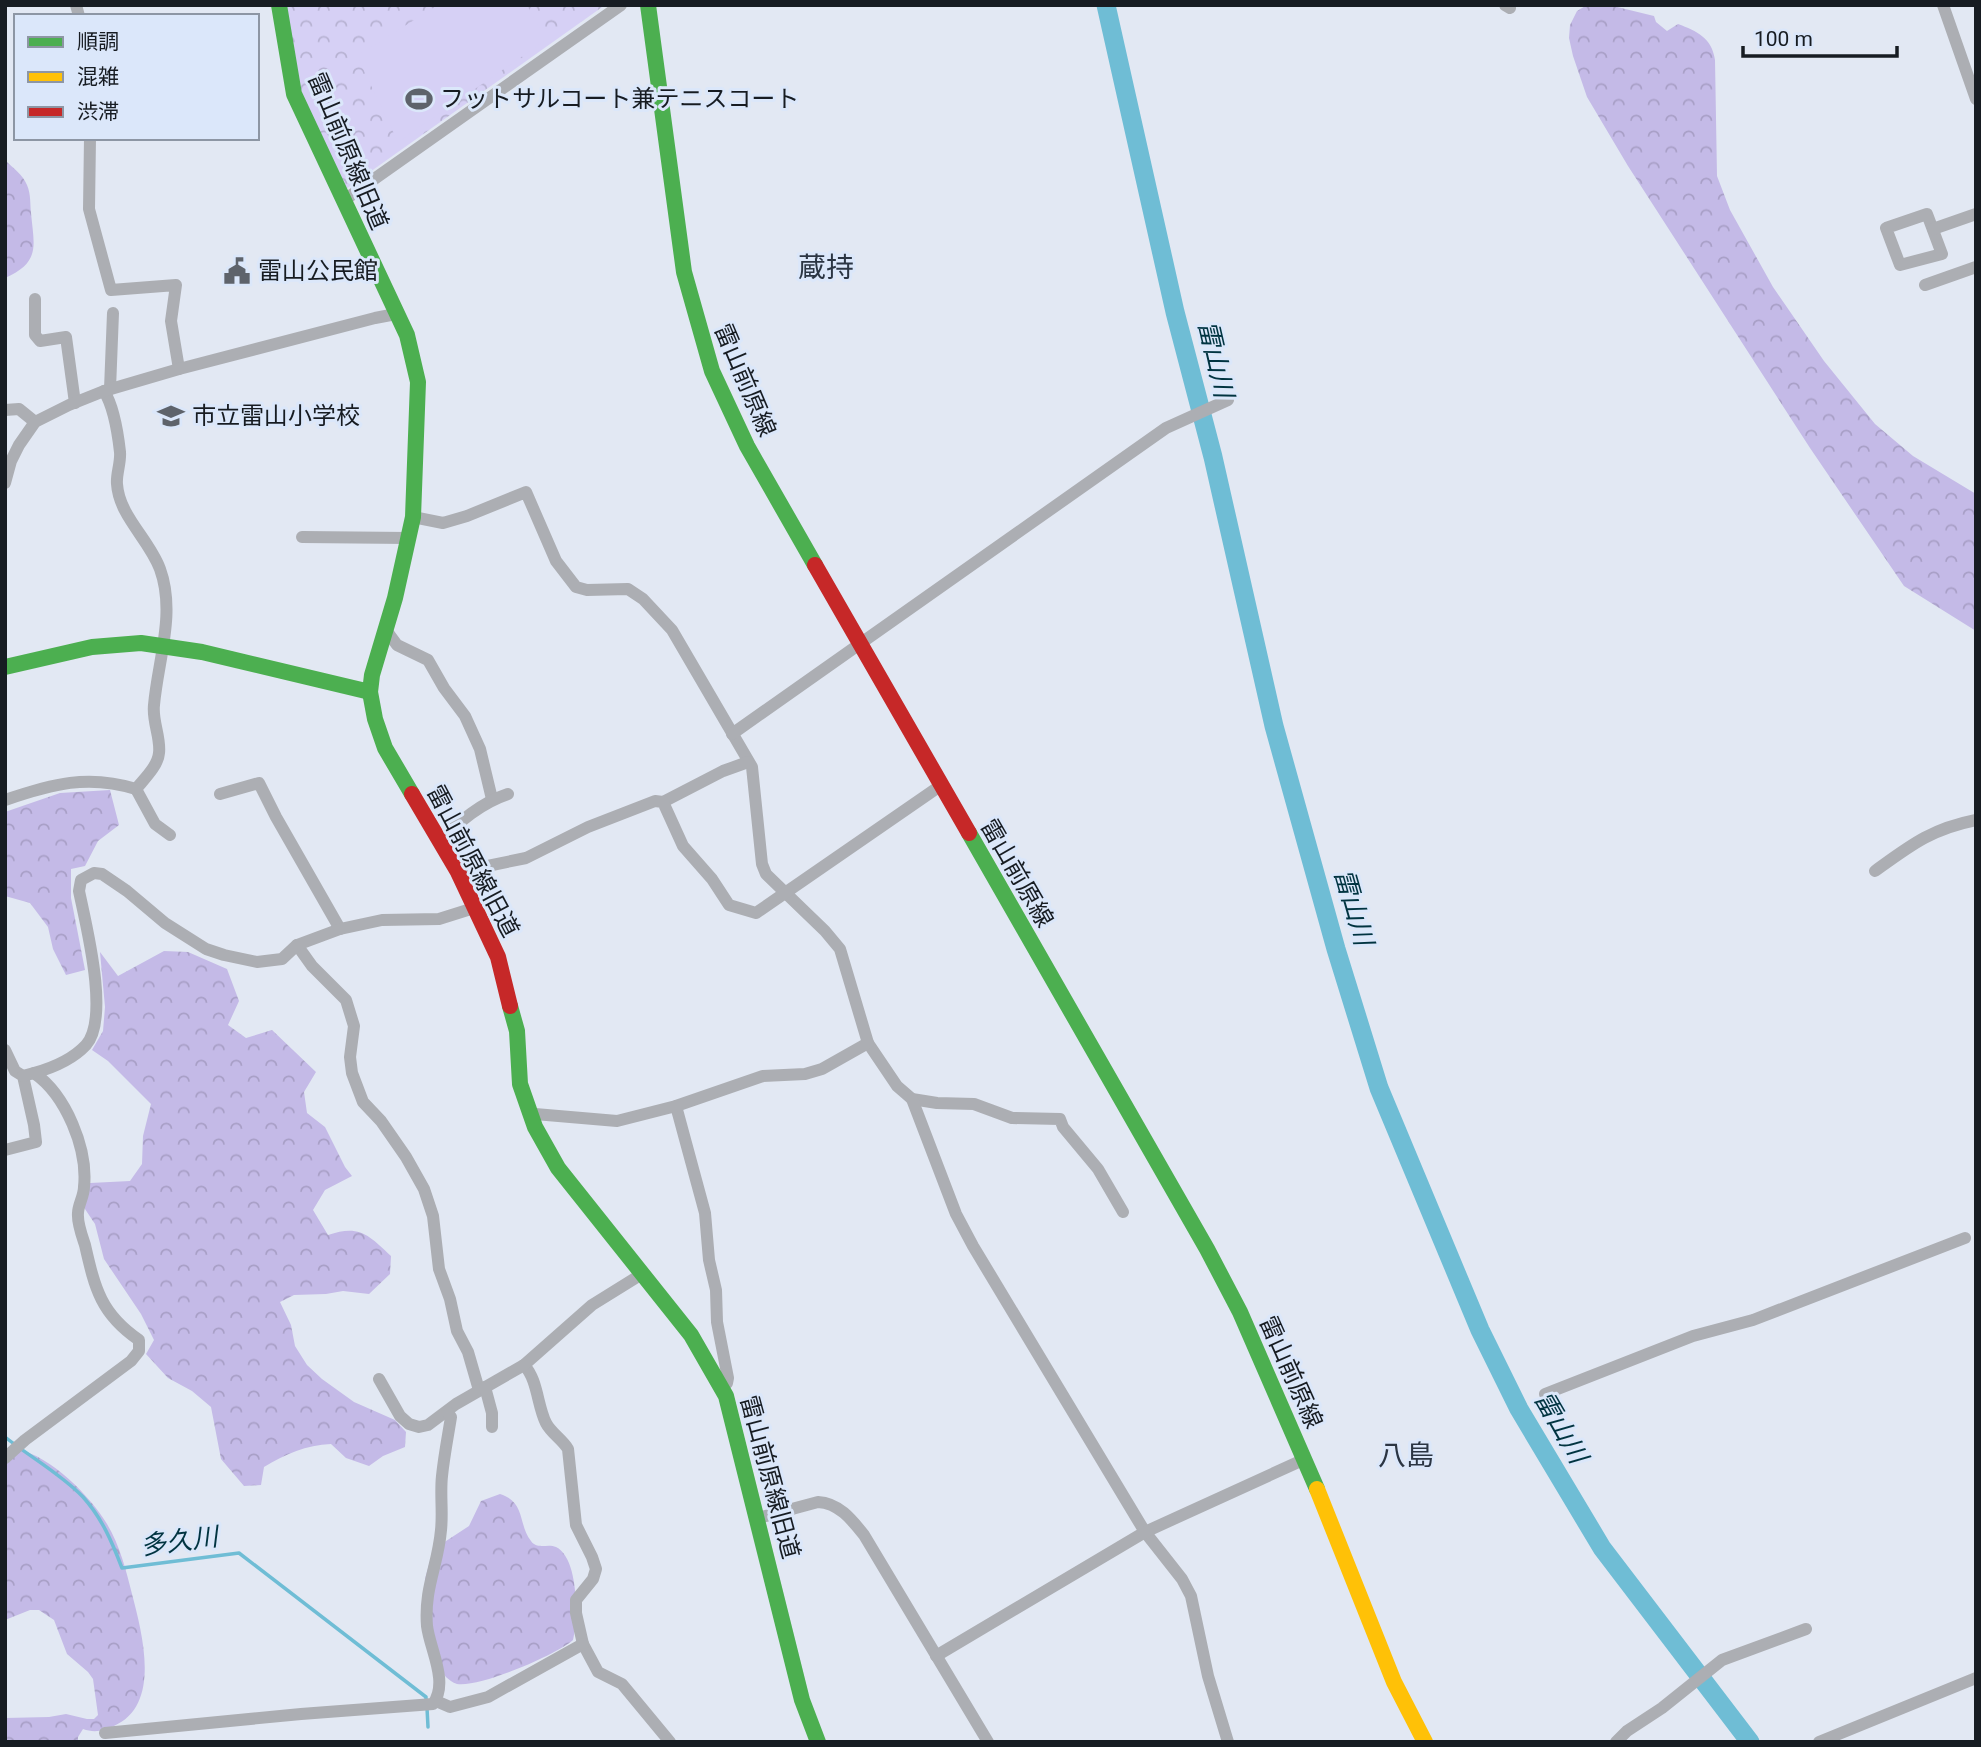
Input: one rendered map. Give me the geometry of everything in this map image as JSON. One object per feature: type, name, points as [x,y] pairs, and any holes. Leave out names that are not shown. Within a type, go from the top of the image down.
[{"type":"street","name":"雷山前原線旧道","points":[[279,5],[294,94],[414,355],[418,382],[413,517],[370,692],[375,719],[386,748],[458,872],[498,957],[517,1031],[520,1084],[530,1116],[558,1168],[691,1335],[722,1385],[731,1411],[802,1700],[818,1742]]},
{"type":"street","points":[[343,201],[621,5]]},
{"type":"street","name":"雷山前原線","points":[[648,5],[684,272],[712,370],[747,446],[1240,1312],[1305,1459],[1394,1682],[1425,1742]]},
{"type":"street","points":[[1944,5],[1973,82],[1976,99]]},
{"type":"street","points":[[90,140],[89,209],[111,290],[176,285],[171,321],[179,369]]},
{"type":"street","points":[[1927,214],[1933,229],[1942,254],[1899,265],[1886,228],[1927,214]]},
{"type":"street","points":[[1933,229],[1976,214]]},
{"type":"street","points":[[1924,285],[1976,267]]},
{"type":"street","points":[[35,299],[35,335],[40,341],[66,337],[75,403]]},
{"type":"street","points":[[113,313],[107,390],[120,453],[117,484],[124,510],[156,559],[166,589],[167,606],[153,708],[159,753],[136,789]]},
{"type":"street","points":[[5,483],[11,461],[35,422],[75,403],[107,390],[179,369],[396,314]]},
{"type":"street","points":[[733,734],[1179,421],[1228,400]]},
{"type":"street","points":[[5,410],[19,410],[35,422]]},
{"type":"street","points":[[413,517],[443,523],[526,492],[556,561],[576,587],[587,590],[628,589],[643,599],[672,631],[752,767],[762,864],[766,874],[840,949],[868,1044],[897,1086],[912,1098],[937,1103],[974,1104],[1012,1118],[1060,1119],[1063,1127],[1098,1169],[1123,1212]]},
{"type":"street","points":[[302,537],[408,538]]},
{"type":"street","points":[[386,630],[397,645],[428,660],[465,716],[480,750],[492,799]]},
{"type":"street","points":[[5,667],[89,647],[120,643],[163,645],[210,653],[279,672],[370,692]]},
{"type":"street","points":[[458,872],[526,858],[588,827],[654,801],[663,802],[723,771],[748,762]]},
{"type":"street","points":[[5,800],[40,788],[82,780],[117,783],[136,789],[155,824],[170,835]]},
{"type":"street","points":[[220,794],[259,783],[340,929]]},
{"type":"street","points":[[663,802],[683,846],[712,879],[729,905],[756,913],[940,786]]},
{"type":"street","points":[[440,841],[459,822],[492,799],[508,794]]},
{"type":"street","points":[[1875,871],[1920,838],[1957,823],[1976,820]]},
{"type":"street","points":[[28,1074],[51,1068],[70,1057],[86,1044],[94,1030],[97,994],[79,891],[81,880],[89,874],[102,874],[184,936],[206,949],[224,956],[257,962],[282,959],[297,945],[340,929],[382,920],[439,919],[474,908]]},
{"type":"street","points":[[297,945],[312,966],[346,1000],[354,1026],[349,1057],[363,1102],[381,1121],[424,1189],[433,1216],[439,1269],[450,1299],[457,1331],[492,1413],[492,1427]]},
{"type":"street","points":[[530,1116],[534,1114],[617,1121],[676,1106],[763,1076],[805,1074],[822,1069],[868,1044]]},
{"type":"street","points":[[5,1050],[15,1071],[28,1074],[53,1090],[69,1114],[84,1172],[85,1189],[78,1214],[95,1283],[104,1306],[114,1321],[139,1340],[139,1352],[131,1361],[7,1456]]},
{"type":"street","points":[[5,1150],[36,1142],[28,1074]]},
{"type":"street","points":[[912,1098],[956,1214],[973,1246],[1145,1532],[1182,1579],[1191,1596],[1208,1676],[1228,1742]]},
{"type":"street","points":[[676,1106],[705,1213],[709,1260],[716,1290],[717,1322],[728,1378],[727,1384],[722,1385]]},
{"type":"street","points":[[1545,1394],[1693,1336],[1754,1320],[1965,1238]]},
{"type":"street","points":[[379,1379],[400,1416],[409,1424],[419,1427],[428,1425],[482,1388],[524,1365],[592,1305],[642,1274]]},
{"type":"street","points":[[524,1365],[534,1385],[548,1428],[563,1440],[568,1449],[576,1525],[596,1569],[593,1579],[576,1600],[583,1644],[598,1672],[622,1684],[670,1742]]},
{"type":"street","points":[[430,1703],[439,1681],[428,1629],[427,1607],[428,1590],[438,1558],[442,1527],[442,1474],[451,1417],[447,1412]]},
{"type":"street","points":[[936,1657],[1145,1532],[1305,1459]]},
{"type":"street","points":[[758,1518],[818,1502],[828,1502],[845,1514],[864,1535],[988,1742]]},
{"type":"street","points":[[1616,1742],[1722,1660],[1805,1629]]},
{"type":"street","points":[[105,1733],[430,1703],[450,1707],[488,1697],[583,1644]]},
{"type":"street","points":[[1819,1742],[1976,1678]]},
{"type":"green space","points":[[282,5],[605,5],[346,189],[297,92]]},
{"type":"green space","name":"フットサルコート兼テニスコート","points":[[438,5],[527,5],[546,40],[398,142],[357,56]]},
{"type":"green space","points":[[1587,5],[1609,5],[1654,16],[1656,22],[1667,31],[1678,24],[1697,33],[1711,46],[1715,60],[1717,176],[1730,210],[1773,287],[1824,361],[1875,424],[1913,456],[1976,494],[1976,631],[1904,586],[1810,448],[1628,166],[1587,97],[1573,56],[1569,38],[1570,25],[1577,11]]},
{"type":"green space","points":[[5,160],[25,181],[28,188],[34,244],[33,252],[25,266],[5,278]]},
{"type":"green space","points":[[110,790],[119,825],[98,841],[85,866],[71,869],[71,898],[85,970],[66,975],[53,949],[48,927],[30,903],[5,896],[5,812],[60,793]]},
{"type":"green space","points":[[164,951],[188,952],[227,969],[239,1001],[228,1025],[246,1038],[272,1030],[316,1072],[304,1092],[307,1113],[325,1127],[352,1176],[325,1190],[313,1210],[328,1235],[348,1231],[363,1233],[391,1256],[390,1274],[369,1294],[343,1291],[294,1295],[280,1302],[291,1325],[295,1346],[307,1365],[354,1402],[395,1420],[406,1432],[405,1447],[383,1456],[369,1466],[346,1458],[331,1444],[313,1446],[296,1451],[264,1467],[261,1485],[244,1486],[221,1459],[211,1407],[192,1391],[168,1378],[146,1354],[154,1340],[141,1314],[104,1259],[95,1224],[83,1206],[90,1183],[130,1181],[142,1164],[143,1136],[151,1104],[108,1061],[92,1050],[103,1031],[105,1007],[100,952],[118,976]]},
{"type":"green space","points":[[18,1450],[56,1468],[100,1513],[112,1532],[122,1558],[140,1628],[145,1667],[138,1702],[129,1716],[114,1726],[99,1731],[83,1729],[78,1742],[5,1742],[5,1718],[66,1714],[94,1719],[98,1715],[93,1679],[67,1654],[54,1620],[39,1610],[30,1610],[5,1620],[5,1451]]},
{"type":"green space","points":[[500,1494],[514,1502],[518,1508],[533,1544],[556,1547],[564,1553],[569,1563],[576,1604],[573,1640],[551,1654],[499,1676],[457,1684],[446,1677],[438,1666],[425,1579],[430,1561],[443,1543],[469,1526],[481,1501]]},
{"type":"waterway","name":"雷山川","points":[[1106,5],[1175,312],[1213,457],[1274,726],[1336,949],[1379,1088],[1480,1330],[1519,1409],[1602,1548],[1750,1742]]},
{"type":"waterway","name":"多久川","points":[[5,1437],[83,1497],[101,1522],[122,1568],[239,1553],[426,1697],[426,1701]]},
{"type":"waterway","name":"多久川","points":[[427,1708],[428,1727]]},
{"type":"traffic: fast","points":[[279,5],[294,94],[407,335],[418,382],[413,517],[395,598],[372,675],[370,692],[375,719],[385,748],[412,794]]},
{"type":"traffic: fast","points":[[648,5],[684,272],[712,371],[747,446],[815,565]]},
{"type":"traffic: fast","points":[[5,667],[92,647],[141,643],[202,652],[370,692]]},
{"type":"traffic: fast","points":[[969,833],[1207,1249],[1240,1312],[1317,1489]]},
{"type":"traffic: fast","points":[[510,1006],[517,1031],[520,1084],[535,1127],[558,1168],[691,1335],[726,1396],[802,1700],[818,1742]]},
{"type":"traffic: slow","points":[[1317,1489],[1394,1682],[1425,1742]]},
{"type":"traffic: jam","points":[[815,565],[969,833]]},
{"type":"traffic: jam","points":[[412,794],[458,872],[498,957],[510,1006]]},
{"type":"place","name":"フットサルコート兼テニスコート","points":[[419,99]]},
{"type":"place","name":"雷山公民館","points":[[237,271]]},
{"type":"place","name":"市立雷山小学校","points":[[171,416]]},
{"type":"district","name":"蔵持","points":[[826,267]]},
{"type":"district","name":"八島","points":[[1406,1455]]}]
